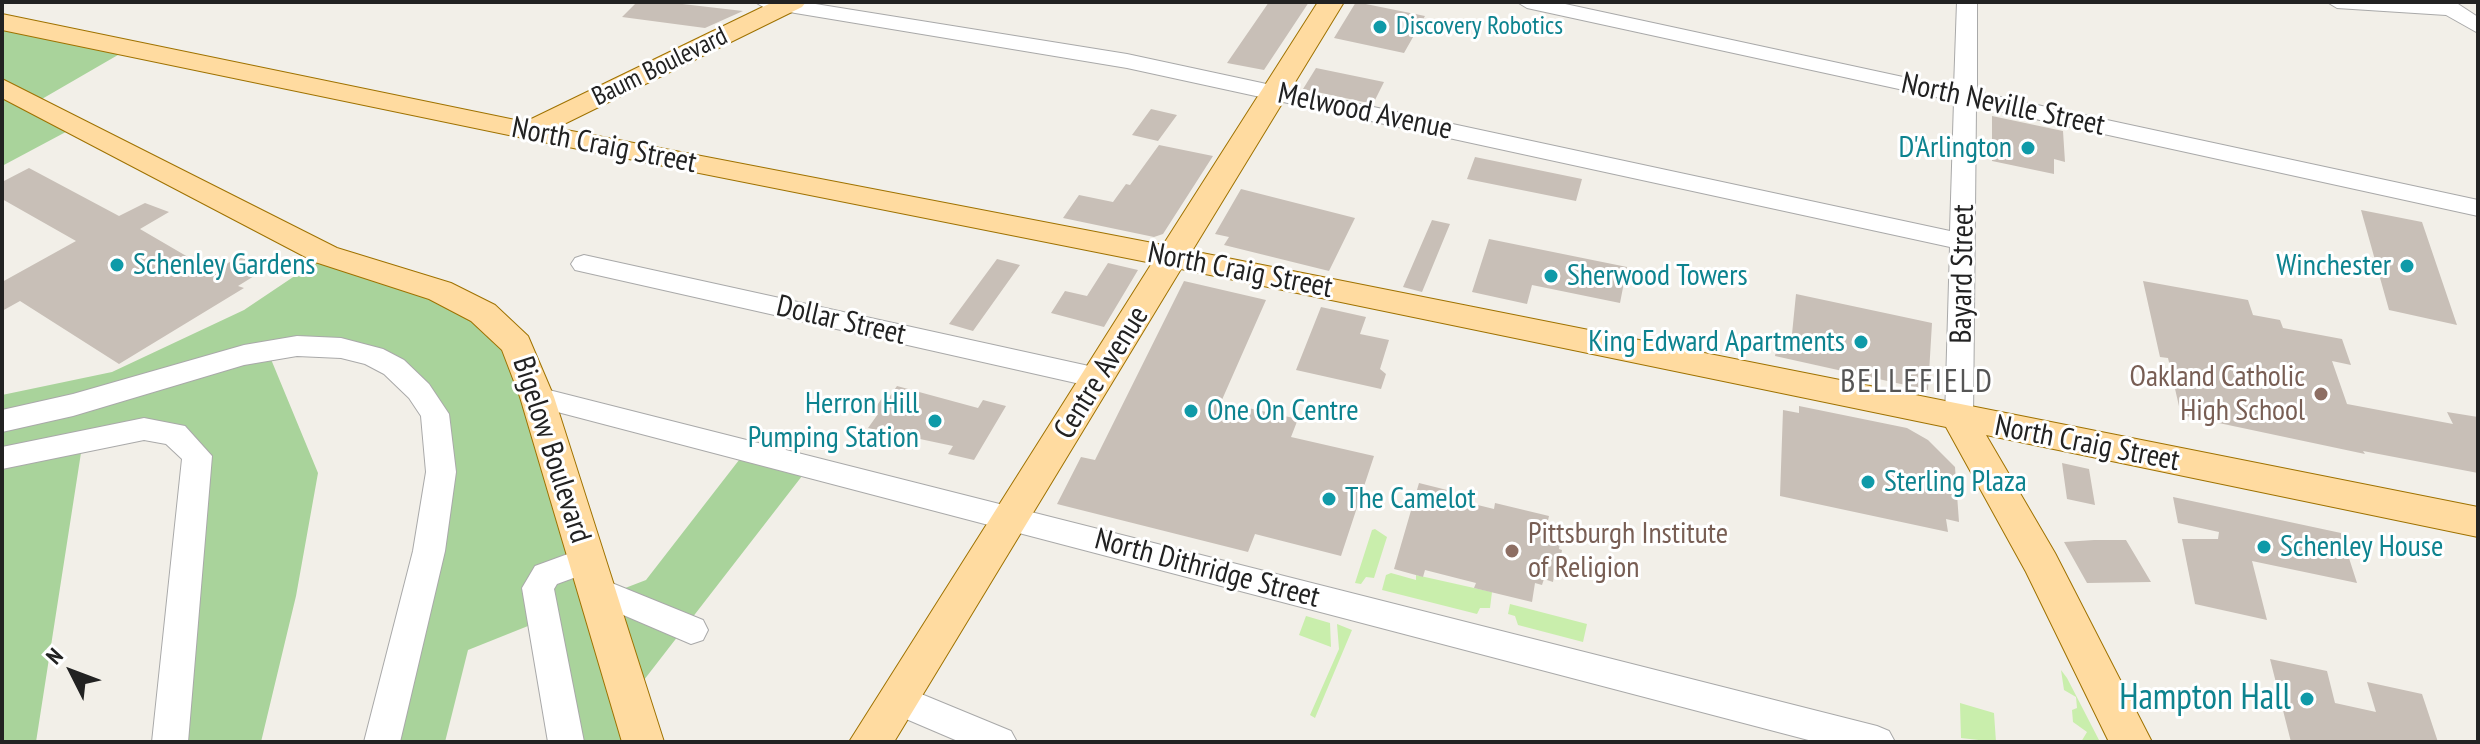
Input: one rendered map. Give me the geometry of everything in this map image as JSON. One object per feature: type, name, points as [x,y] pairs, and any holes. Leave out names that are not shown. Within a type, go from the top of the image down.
[{"type":"main road","name":"Centre Avenue","points":[[870,742],[1331,2]]},
{"type":"main road","name":"Baum Boulevard","points":[[528,131],[782,3]]},
{"type":"main road","name":"North Craig Street","points":[[2,22],[528,131],[1173,257],[2478,522]]},
{"type":"main road","name":"Bigelow Boulevard","points":[[2,87],[326,255],[440,291],[483,313],[516,344],[537,397],[643,742]]},
{"type":"main road","points":[[1959,419],[2041,564],[2131,742]]},
{"type":"street","name":"North Neville Street","points":[[1527,2],[1642,19],[1965,97],[2478,208]]},
{"type":"street","name":"Bayard Street","points":[[1959,419],[1967,2]]},
{"type":"street","points":[[2337,2],[2447,6],[2478,27]]},
{"type":"street","name":"Melwood Avenue","points":[[782,3],[1127,61],[1962,242]]},
{"type":"street","name":"Dollar Street","points":[[584,264],[1098,378]]},
{"type":"street","points":[[2,421],[73,405],[244,355],[297,346],[341,348],[373,356],[394,367],[419,391],[435,414],[441,472],[429,551],[382,742]]},
{"type":"street","name":"North Dithridge Street","points":[[537,397],[1877,742]]},
{"type":"street","points":[[2,458],[144,429],[175,434],[197,456],[170,742]]},
{"type":"street","points":[[566,742],[538,588],[546,575],[592,575],[691,630]]},
{"type":"street","points":[[897,699],[999,742]]},
{"type":"green space","points":[[2,22],[130,48],[35,103],[77,126],[2,166]]},
{"type":"green space","points":[[326,255],[440,291],[516,344],[607,595],[646,580],[746,451],[809,467],[630,698],[643,742],[566,742],[543,620],[468,650],[445,742],[380,742],[441,472],[435,414],[373,356],[268,352],[318,473],[296,596],[261,742],[170,742],[197,456],[175,434],[83,440],[36,742],[2,742],[2,395],[112,372],[244,310]]},
{"type":"green space","points":[[1372,530],[1387,537],[1374,578],[1366,577],[1361,584],[1355,583]]},
{"type":"green space","points":[[1391,573],[1416,580],[1416,575],[1492,592],[1490,608],[1480,608],[1477,614],[1382,590],[1386,575]]},
{"type":"green space","points":[[1510,604],[1587,624],[1583,642],[1518,625],[1515,616],[1508,614]]},
{"type":"green space","points":[[1306,616],[1330,623],[1331,647],[1299,635]]},
{"type":"green space","points":[[1337,624],[1352,630],[1315,718],[1310,715],[1339,649]]},
{"type":"green space","points":[[2061,670],[2067,678],[2100,742],[2081,742],[2087,732],[2073,722],[2072,710],[2077,708],[2076,697],[2064,690]]},
{"type":"green space","points":[[1960,703],[1994,713],[1996,742],[1961,738]]},
{"type":"building","points":[[637,2],[743,11],[705,28],[622,17]]},
{"type":"building","points":[[1269,2],[1309,2],[1264,70],[1227,63]]},
{"type":"building","name":"Discovery Robotics","points":[[1356,2],[1425,16],[1404,53],[1334,38]]},
{"type":"building","points":[[1316,68],[1384,82],[1373,104],[1303,89]]},
{"type":"building","points":[[1151,109],[1177,115],[1158,141],[1132,135]]},
{"type":"building","name":"D'Arlington","points":[[1992,116],[2063,131],[2065,162],[2054,159],[2054,174],[1992,161]]},
{"type":"building","points":[[1159,145],[1213,156],[1163,234],[1154,237],[1063,218],[1079,195],[1113,202],[1126,184],[1130,185]]},
{"type":"building","points":[[1475,157],[1582,179],[1576,201],[1467,179]]},
{"type":"building","name":"Schenley Gardens","points":[[29,168],[119,216],[145,203],[169,212],[140,229],[212,271],[240,257],[267,268],[238,286],[244,288],[119,364],[20,301],[2,311],[2,282],[76,241],[2,199],[2,182]]},
{"type":"building","points":[[1241,189],[1355,218],[1329,271],[1224,245],[1229,237],[1215,234]]},
{"type":"building","name":"Winchester","points":[[2361,210],[2422,222],[2457,325],[2389,310]]},
{"type":"building","points":[[1432,220],[1450,224],[1422,292],[1403,287]]},
{"type":"building","name":"Sherwood Towers","points":[[1489,239],[1627,267],[1620,303],[1532,285],[1527,304],[1472,292]]},
{"type":"building","points":[[997,259],[1020,265],[973,331],[949,324]]},
{"type":"building","points":[[1108,263],[1138,270],[1104,327],[1051,313],[1065,291],[1087,296]]},
{"type":"building","name":"One On Centre","points":[[1184,281],[1266,300],[1221,402],[1298,419],[1291,437],[1374,456],[1341,556],[1255,534],[1248,552],[1057,504],[1081,457],[1095,460]]},
{"type":"building","name":"Oakland Catholic High School","points":[[2143,281],[2248,300],[2253,315],[2280,320],[2283,328],[2342,339],[2351,365],[2332,361],[2347,404],[2453,424],[2447,412],[2478,417],[2478,473],[2363,451],[2365,454],[2181,415],[2168,358],[2160,357]]},
{"type":"building","name":"King Edward Apartments","points":[[1796,294],[1932,323],[1928,390],[1775,356],[1778,340],[1791,344]]},
{"type":"building","points":[[1321,307],[1366,317],[1360,334],[1389,340],[1380,369],[1386,374],[1381,389],[1296,370]]},
{"type":"building","name":"Herron Hill Pumping Station","points":[[897,386],[978,408],[983,400],[1006,406],[974,460],[948,454],[953,446],[868,428],[878,414],[872,413],[882,398],[888,399]]},
{"type":"building","name":"Sterling Plaza","points":[[1799,406],[1907,428],[1928,440],[1955,467],[1959,522],[1946,519],[1948,532],[1780,496],[1783,410],[1799,413]]},
{"type":"building","points":[[2062,463],[2089,469],[2095,505],[2067,499]]},
{"type":"building","points":[[1419,483],[1447,490],[1445,497],[1494,509],[1495,503],[1549,516],[1545,533],[1552,535],[1551,541],[1560,543],[1559,549],[1562,550],[1553,582],[1544,579],[1542,585],[1535,583],[1532,602],[1474,588],[1476,583],[1425,570],[1423,577],[1394,569]]},
{"type":"building","name":"Schenley House","points":[[2173,497],[2341,533],[2357,583],[2252,561],[2267,620],[2195,604],[2182,539],[2218,539],[2219,532],[2178,523]]},
{"type":"building","points":[[2126,540],[2151,582],[2087,583],[2064,542]]},
{"type":"building","name":"Hampton Hall","points":[[2270,659],[2327,671],[2335,703],[2376,712],[2367,682],[2422,694],[2438,742],[2291,742]]},
{"type":"place","name":"Discovery Robotics","points":[[1380,27]]},
{"type":"place","name":"D'Arlington","points":[[2028,148]]},
{"type":"place","name":"Schenley Gardens","points":[[117,265]]},
{"type":"place","name":"Winchester","points":[[2407,266]]},
{"type":"place","name":"Sherwood Towers","points":[[1551,276]]},
{"type":"place","name":"King Edward Apartments","points":[[1861,342]]},
{"type":"place","name":"Oakland Catholic High School","points":[[2321,394]]},
{"type":"place","name":"One On Centre","points":[[1191,411]]},
{"type":"place","name":"Herron Hill Pumping Station","points":[[935,421]]},
{"type":"place","name":"Sterling Plaza","points":[[1868,482]]},
{"type":"place","name":"The Camelot","points":[[1329,499]]},
{"type":"place","name":"Schenley House","points":[[2264,547]]},
{"type":"place","name":"Pittsburgh Institute of Religion","points":[[1512,551]]},
{"type":"place","name":"Hampton Hall","points":[[2307,699]]},
{"type":"district","name":"BELLEFIELD","points":[[1917,383]]}]
